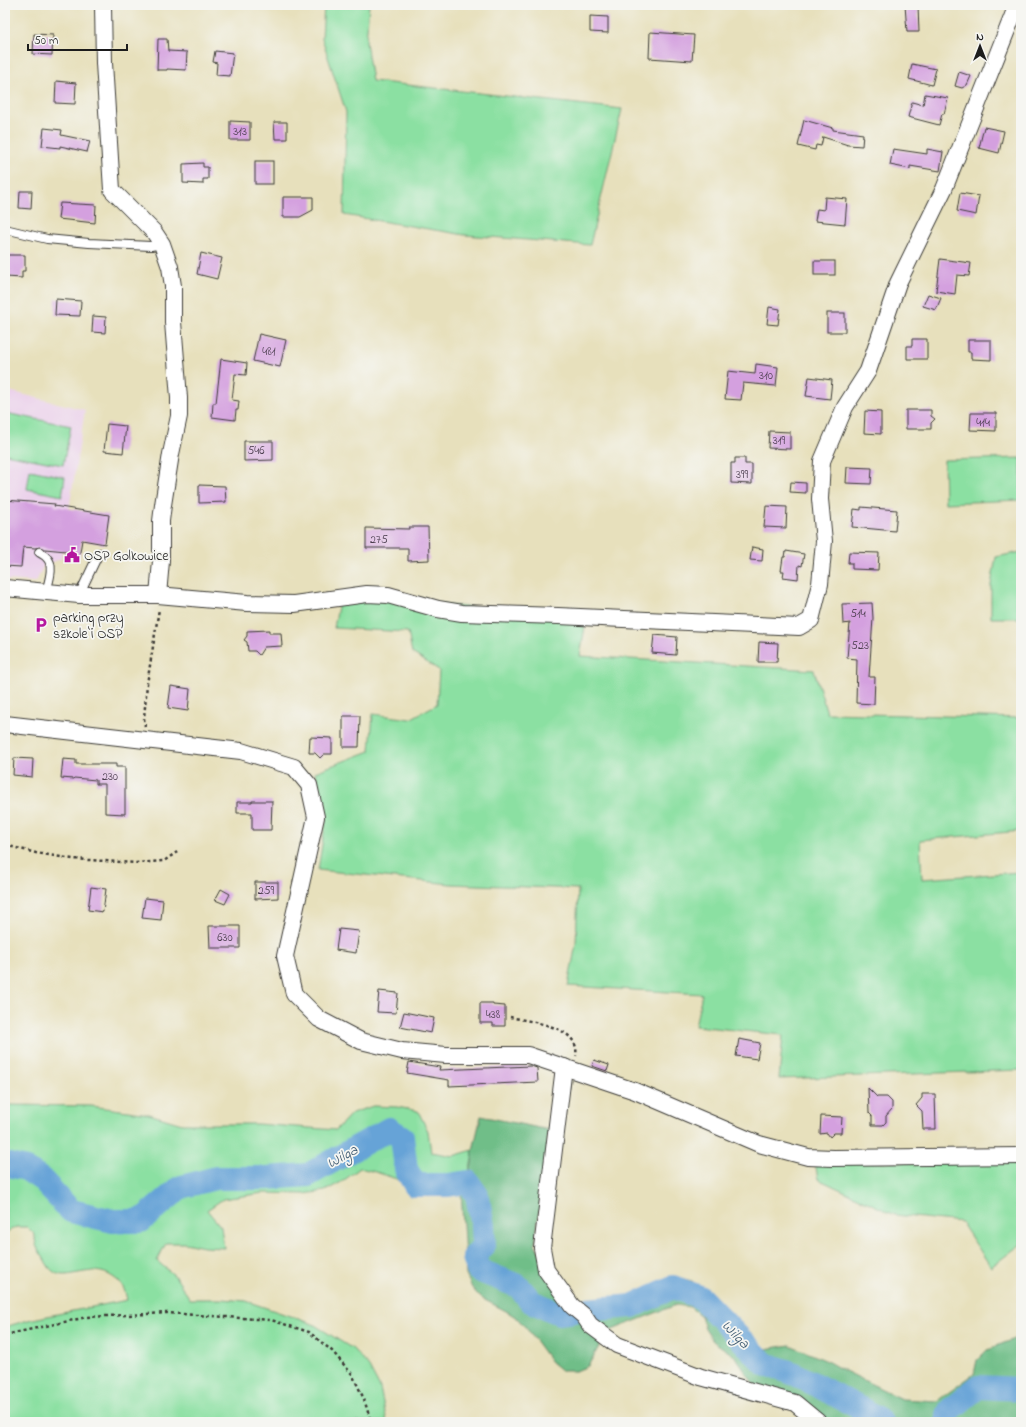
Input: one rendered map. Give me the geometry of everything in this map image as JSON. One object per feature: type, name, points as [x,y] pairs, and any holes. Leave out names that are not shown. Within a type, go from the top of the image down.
[{"type":"street","points":[[103,5],[104,63],[112,190],[154,232],[162,244],[170,267],[173,286],[172,322],[179,398],[179,416],[170,454],[161,521],[161,561],[158,595]]},
{"type":"street","points":[[5,588],[79,595],[158,595],[247,603],[294,604],[367,594],[388,595],[438,609],[462,613],[799,626],[811,620],[820,584],[824,541],[820,499],[822,461],[845,407],[868,371],[898,283],[944,189],[1017,5]]},
{"type":"street","points":[[5,724],[241,751],[294,767],[309,785],[316,817],[285,956],[294,994],[319,1019],[361,1041],[402,1051],[446,1055],[528,1054],[635,1091],[759,1144],[808,1157],[1021,1156]]},
{"type":"street","points":[[569,1069],[542,1248],[546,1270],[590,1325],[617,1345],[701,1377],[795,1403],[818,1422]]},
{"type":"lane","points":[[5,229],[54,240],[151,246],[162,244]]},
{"type":"lane","points":[[38,552],[47,558],[50,564],[50,574],[46,593]]},
{"type":"lane","points":[[79,595],[99,553]]},
{"type":"path","points":[[147,740],[144,718],[147,684],[159,613],[158,595]]},
{"type":"path","points":[[5,845],[36,853],[73,858],[136,863],[164,861],[177,852]]},
{"type":"path","points":[[510,1017],[558,1028],[567,1034],[574,1042],[576,1052],[569,1069]]},
{"type":"path","points":[[5,1335],[87,1317],[167,1313],[272,1320],[309,1332],[332,1351],[352,1374],[364,1398],[371,1422]]},
{"type":"shaded area","points":[[5,390],[85,410],[61,559],[44,565],[36,582],[5,580]]},
{"type":"green space","points":[[324,5],[369,5],[366,42],[372,81],[622,109],[590,245],[465,235],[344,215],[346,112],[322,39]]},
{"type":"green space","points":[[5,413],[71,426],[63,465],[5,454]]},
{"type":"green space","points":[[1021,458],[1021,500],[945,503],[944,460]]},
{"type":"green space","points":[[30,470],[65,477],[62,496],[27,489]]},
{"type":"green space","points":[[1021,552],[1021,618],[991,618],[991,585],[996,557]]},
{"type":"green space","points":[[367,596],[586,620],[580,656],[814,670],[827,713],[1021,718],[1021,831],[920,840],[922,879],[1021,872],[1021,1070],[779,1079],[783,1035],[695,1026],[702,994],[568,986],[576,944],[578,889],[451,884],[318,870],[327,813],[315,772],[370,751],[373,714],[410,719],[437,704],[439,670],[412,653],[408,632],[334,628],[339,601]]},
{"type":"green space","points":[[5,1105],[91,1106],[149,1114],[182,1124],[257,1124],[336,1130],[352,1113],[373,1106],[397,1107],[418,1111],[428,1131],[431,1152],[453,1156],[473,1150],[472,1161],[466,1181],[461,1191],[417,1186],[360,1168],[343,1181],[325,1191],[304,1194],[263,1193],[223,1199],[207,1210],[221,1227],[224,1248],[204,1247],[185,1243],[166,1243],[157,1261],[175,1276],[190,1299],[246,1301],[313,1324],[353,1349],[369,1367],[380,1388],[387,1422],[5,1422],[5,1327],[28,1320],[127,1300],[121,1284],[113,1277],[105,1273],[88,1271],[66,1275],[52,1271],[37,1247],[35,1235],[27,1227],[16,1227],[5,1233]]},
{"type":"green space","points":[[481,1116],[549,1130],[535,1244],[576,1318],[588,1305],[630,1298],[676,1277],[692,1281],[706,1293],[715,1307],[746,1338],[766,1349],[790,1345],[825,1360],[902,1399],[937,1401],[974,1374],[977,1360],[987,1350],[1021,1336],[1021,1422],[818,1422],[759,1391],[736,1357],[713,1341],[705,1329],[701,1316],[690,1307],[676,1305],[612,1330],[602,1341],[588,1366],[576,1371],[562,1371],[551,1362],[517,1318],[481,1298],[472,1288],[466,1275],[461,1191],[468,1178],[472,1164],[473,1150]]},
{"type":"green space","points":[[815,1162],[1021,1162],[1021,1244],[991,1267],[961,1222],[895,1215],[818,1179]]},
{"type":"building","points":[[905,5],[918,5],[919,32],[907,32]]},
{"type":"building","points":[[590,16],[608,17],[608,33],[590,32]]},
{"type":"building","points":[[650,32],[694,35],[692,61],[649,58]]},
{"type":"building","points":[[34,34],[53,35],[52,55],[33,54]]},
{"type":"building","points":[[158,39],[167,39],[168,51],[187,52],[186,70],[157,70]]},
{"type":"building","points":[[215,51],[233,53],[230,76],[216,75],[217,63],[213,62]]},
{"type":"building","points":[[912,64],[936,69],[932,85],[909,79]]},
{"type":"building","points":[[959,72],[971,76],[967,85],[962,88],[955,86]]},
{"type":"building","points":[[56,81],[76,83],[75,104],[55,103]]},
{"type":"building","points":[[925,94],[948,98],[944,114],[942,114],[939,125],[908,117],[912,102],[923,105]]},
{"type":"building","points":[[804,120],[833,128],[833,130],[863,134],[862,146],[848,145],[823,137],[821,146],[816,145],[815,150],[798,146]]},
{"type":"building","points":[[230,121],[250,122],[250,140],[230,140]]},
{"type":"building","points":[[274,122],[287,122],[287,139],[275,139]]},
{"type":"building","points":[[984,127],[1004,131],[999,153],[979,148]]},
{"type":"building","points":[[44,128],[62,130],[61,135],[90,141],[87,152],[60,146],[60,148],[42,146]]},
{"type":"building","points":[[893,149],[927,154],[927,149],[943,152],[940,171],[910,166],[910,169],[890,165]]},
{"type":"building","points":[[255,161],[273,161],[273,184],[255,184]]},
{"type":"building","points":[[203,163],[203,167],[208,167],[208,179],[203,179],[203,184],[183,183],[183,164]]},
{"type":"building","points":[[20,191],[32,191],[31,209],[19,208]]},
{"type":"building","points":[[960,193],[979,196],[976,215],[957,211]]},
{"type":"building","points":[[283,197],[313,197],[313,210],[300,217],[283,217]]},
{"type":"building","points":[[825,197],[847,199],[845,224],[815,221],[817,209],[824,210]]},
{"type":"building","points":[[60,203],[96,205],[95,223],[58,219]]},
{"type":"building","points":[[201,253],[222,258],[217,279],[197,274]]},
{"type":"building","points":[[7,255],[25,255],[25,271],[22,271],[22,278],[6,277]]},
{"type":"building","points":[[940,259],[971,263],[969,276],[957,275],[955,294],[936,291]]},
{"type":"building","points":[[814,261],[835,261],[835,275],[814,275]]},
{"type":"building","points":[[928,294],[941,298],[936,310],[923,306]]},
{"type":"building","points":[[56,299],[81,301],[80,316],[55,315]]},
{"type":"building","points":[[769,307],[780,309],[778,325],[767,324]]},
{"type":"building","points":[[827,313],[845,313],[845,332],[827,332]]},
{"type":"building","points":[[93,316],[106,317],[105,333],[92,332]]},
{"type":"building","points":[[259,334],[286,340],[280,367],[253,361]]},
{"type":"building","points":[[912,339],[927,339],[927,359],[907,359],[907,346],[912,346]]},
{"type":"building","points":[[968,340],[991,340],[991,360],[971,359],[971,352],[968,352]]},
{"type":"building","points":[[221,359],[247,363],[246,375],[235,374],[232,400],[239,401],[235,420],[212,417],[213,403],[216,403]]},
{"type":"building","points":[[756,364],[778,367],[776,386],[743,383],[741,400],[725,399],[728,371],[755,374]]},
{"type":"building","points":[[809,377],[832,380],[830,399],[806,396]]},
{"type":"building","points":[[906,410],[931,410],[931,416],[935,419],[931,423],[931,429],[906,429]]},
{"type":"building","points":[[865,411],[881,412],[881,434],[864,433]]},
{"type":"building","points":[[971,413],[996,413],[996,431],[970,430]]},
{"type":"building","points":[[107,424],[126,426],[123,453],[104,451]]},
{"type":"building","points":[[769,431],[790,432],[790,449],[768,448]]},
{"type":"building","points":[[244,441],[273,441],[273,460],[244,461]]},
{"type":"building","points":[[735,458],[745,458],[745,464],[752,464],[752,484],[731,483],[731,463],[735,463]]},
{"type":"building","points":[[847,467],[872,468],[871,484],[846,483]]},
{"type":"building","points":[[791,482],[806,483],[806,493],[790,492]]},
{"type":"building","points":[[199,485],[225,486],[226,502],[199,503]]},
{"type":"building","points":[[5,500],[55,504],[54,506],[109,515],[105,544],[82,540],[79,558],[65,556],[66,551],[45,549],[40,547],[23,547],[21,567],[5,566]]},
{"type":"building","points":[[766,506],[787,507],[786,528],[764,527]]},
{"type":"building","points":[[861,507],[897,510],[895,531],[852,527],[854,509],[861,510]]},
{"type":"building","points":[[409,527],[428,527],[429,560],[408,561],[408,548],[366,548],[366,528],[409,529]]},
{"type":"building","points":[[752,547],[763,549],[762,561],[750,560]]},
{"type":"building","points":[[786,551],[804,554],[802,566],[799,565],[798,579],[783,577],[784,571],[781,571],[783,557],[785,557]]},
{"type":"building","points":[[849,552],[879,553],[878,570],[852,569],[852,563],[848,563]]},
{"type":"building","points":[[872,603],[873,618],[869,677],[875,677],[874,704],[856,703],[857,659],[847,658],[850,623],[843,624],[842,604]]},
{"type":"building","points":[[269,630],[269,633],[281,633],[282,646],[264,647],[259,655],[255,651],[248,651],[247,642],[244,640],[247,636],[247,631]]},
{"type":"building","points":[[654,635],[677,637],[676,655],[652,653]]},
{"type":"building","points":[[759,642],[778,643],[777,662],[758,662]]},
{"type":"building","points":[[171,686],[190,689],[188,711],[168,708]]},
{"type":"building","points":[[343,716],[360,716],[359,747],[343,747]]},
{"type":"building","points":[[310,737],[332,738],[332,754],[324,754],[320,758],[315,753],[309,753]]},
{"type":"building","points":[[14,758],[33,759],[32,777],[13,775]]},
{"type":"building","points":[[63,759],[76,760],[76,764],[116,764],[116,767],[125,767],[125,814],[105,813],[105,784],[96,784],[96,780],[61,778]]},
{"type":"building","points":[[272,801],[271,830],[252,830],[252,813],[237,813],[237,802]]},
{"type":"building","points":[[255,882],[278,882],[278,898],[255,899]]},
{"type":"building","points":[[91,887],[106,889],[103,912],[88,910]]},
{"type":"building","points":[[221,889],[230,894],[225,904],[215,900]]},
{"type":"building","points":[[145,898],[163,900],[161,920],[142,918]]},
{"type":"building","points":[[209,926],[240,926],[240,948],[210,948]]},
{"type":"building","points":[[339,929],[359,931],[356,953],[336,950]]},
{"type":"building","points":[[379,991],[398,993],[396,1013],[377,1012]]},
{"type":"building","points":[[480,1003],[493,1003],[493,1005],[505,1006],[505,1026],[493,1026],[493,1023],[480,1023]]},
{"type":"building","points":[[404,1012],[434,1018],[431,1033],[400,1027]]},
{"type":"building","points":[[739,1039],[760,1043],[757,1059],[736,1056]]},
{"type":"building","points":[[594,1060],[609,1065],[607,1071],[592,1066]]},
{"type":"building","points":[[409,1062],[440,1067],[439,1070],[531,1066],[537,1068],[538,1082],[449,1086],[449,1080],[407,1073]]},
{"type":"building","points":[[868,1088],[877,1097],[887,1097],[892,1102],[892,1109],[886,1116],[886,1122],[883,1125],[872,1125],[872,1116],[869,1113]]},
{"type":"building","points":[[922,1094],[935,1094],[936,1129],[923,1129],[922,1111],[916,1105],[922,1098]]},
{"type":"building","points":[[821,1116],[842,1117],[841,1133],[834,1133],[830,1137],[827,1133],[820,1134]]},
{"type":"waterway","name":"Wilga","points":[[5,1164],[26,1169],[41,1179],[71,1211],[113,1221],[141,1221],[181,1187],[216,1178],[267,1178],[308,1175],[389,1129],[402,1137],[406,1169],[415,1185],[448,1185],[468,1182],[477,1195],[483,1225],[484,1245],[474,1257],[478,1270],[518,1286],[532,1302],[559,1313],[574,1311]]},
{"type":"waterway","name":"Wilga","points":[[586,1310],[632,1306],[673,1287],[700,1297],[765,1364],[795,1374],[873,1415],[881,1422]]},
{"type":"waterway","name":"Wilga","points":[[946,1422],[950,1410],[978,1387],[1021,1389]]},
{"type":"place","name":"OSP Golkowice","points":[[72,555]]},
{"type":"place","name":"parking przy szkole i OSP","points":[[41,625]]}]
